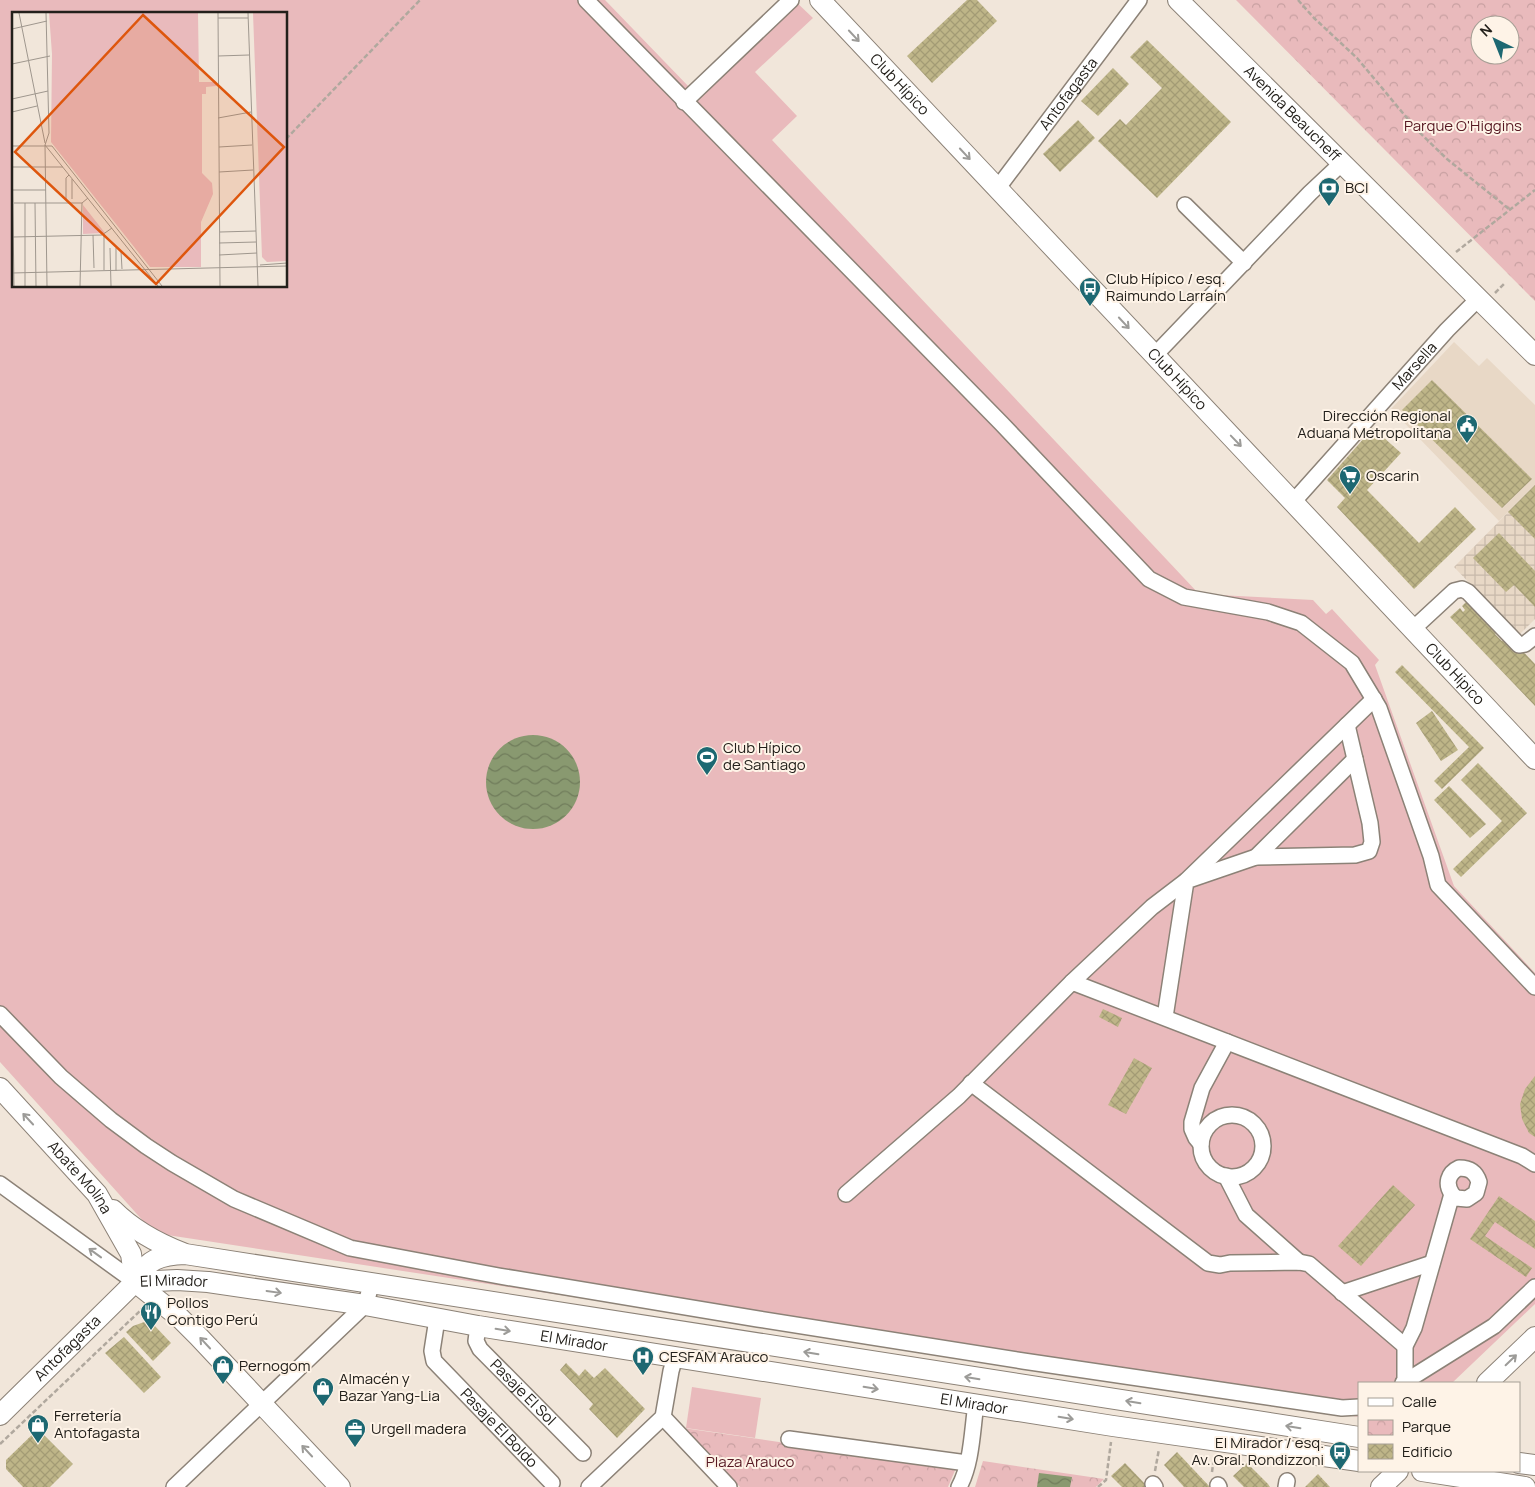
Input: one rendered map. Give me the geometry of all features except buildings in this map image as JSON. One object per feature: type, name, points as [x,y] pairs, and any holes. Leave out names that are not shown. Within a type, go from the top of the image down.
[{"type":"main road","name":"Club Hípico","points":[[820,0],[1414,628],[1535,759]]},
{"type":"main road","name":"Avenida Beaucheff","points":[[1178,0],[1535,355]]},
{"type":"main road","name":"Abate Molina","points":[[0,1088],[97,1194],[131,1254],[135,1282]]},
{"type":"main road","points":[[97,1194],[136,1230],[157,1242],[185,1254]]},
{"type":"main road","name":"El Mirador","points":[[135,1282],[143,1269],[155,1259],[170,1254],[185,1254],[1358,1437]]},
{"type":"main road","name":"El Mirador","points":[[135,1282],[177,1280],[208,1282],[365,1305],[478,1326],[1113,1426],[1358,1462]]},
{"type":"main road","points":[[135,1282],[179,1317],[340,1487]]},
{"type":"main road","name":"Antofagasta","points":[[0,1415],[135,1282]]},
{"type":"main road","points":[[1488,1382],[1535,1337]]},
{"type":"main road","points":[[727,1365],[732,1340]]},
{"type":"main road","points":[[1042,1414],[1045,1389]]},
{"type":"main road","points":[[1520,1463],[1535,1466]]},
{"type":"main road","points":[[1381,1487],[1397,1472]]},
{"type":"main road","points":[[1428,1472],[1526,1487]]},
{"type":"street","points":[[586,0],[1001,423],[1149,579],[1184,596],[1268,612],[1301,623],[1352,663],[1379,708],[1428,847],[1438,884],[1535,987]]},
{"type":"street","points":[[684,102],[791,0]]},
{"type":"street","name":"Antofagasta","points":[[998,189],[1139,0]]},
{"type":"street","points":[[1155,355],[1310,193],[1342,163]]},
{"type":"street","points":[[1185,205],[1244,263]]},
{"type":"street","name":"Marsella","points":[[1294,501],[1447,330],[1478,299]]},
{"type":"street","points":[[1414,628],[1454,591],[1462,589],[1468,592],[1519,645],[1525,644],[1535,636]]},
{"type":"street","points":[[846,1194],[971,1083],[1072,982],[1152,907],[1186,881],[1374,699]]},
{"type":"street","points":[[1186,881],[1256,857],[1356,855],[1369,851],[1372,842],[1370,823],[1347,725]]},
{"type":"street","points":[[1256,857],[1355,759]]},
{"type":"street","points":[[1165,1017],[1186,881]]},
{"type":"street","points":[[1072,982],[1522,1156],[1535,1164]]},
{"type":"street","points":[[0,1014],[61,1077],[111,1120],[146,1146],[234,1199],[350,1248],[499,1276],[1023,1361],[1246,1392],[1342,1408],[1358,1407]]},
{"type":"street","points":[[1202,1144],[1196,1138],[1192,1129],[1192,1122],[1202,1088],[1227,1042]]},
{"type":"street","points":[[971,1083],[1208,1263],[1220,1265],[1230,1263],[1299,1262],[1308,1264],[1405,1346]]},
{"type":"street","points":[[1231,1115],[1245,1118],[1257,1128],[1262,1141],[1261,1156],[1247,1173],[1240,1176],[1226,1176],[1212,1170],[1208,1165],[1204,1158],[1202,1144],[1206,1130],[1217,1120],[1231,1115]]},
{"type":"street","points":[[1226,1176],[1246,1215],[1299,1262]]},
{"type":"street","points":[[0,1184],[135,1282]]},
{"type":"street","points":[[1404,1382],[1405,1346],[1414,1328],[1452,1194]]},
{"type":"street","points":[[1342,1293],[1432,1263]]},
{"type":"street","points":[[174,1487],[365,1305],[372,1283]]},
{"type":"street","points":[[1406,1382],[1494,1326],[1535,1287]]},
{"type":"street","name":"Pasaje El Boldo","points":[[437,1319],[432,1351],[434,1360],[552,1483]]},
{"type":"street","name":"Pasaje El Sol","points":[[478,1326],[476,1341],[480,1349],[583,1453]]},
{"type":"street","points":[[595,1485],[663,1417],[675,1357]]},
{"type":"street","points":[[962,1486],[976,1404]]},
{"type":"street","points":[[663,1417],[730,1487]]},
{"type":"street","points":[[789,1439],[967,1463]]},
{"type":"path","points":[[288,138],[420,0]]},
{"type":"path","points":[[1298,0],[1314,18],[1357,58],[1417,130],[1447,159],[1509,209]]},
{"type":"path","points":[[1444,263],[1464,244],[1535,190]]},
{"type":"path","points":[[0,1444],[143,1308]]},
{"type":"path","points":[[1098,1487],[1106,1480],[1113,1426]]},
{"type":"shaded area","points":[[1454,342],[1479,366],[1487,358],[1535,405],[1535,485],[1499,521],[1391,409]]},
{"type":"shaded area","points":[[1535,485],[1535,619],[1519,635],[1454,567]]},
{"type":"green space","name":"Club Hípico de Santiago","points":[[0,0],[605,0],[690,88],[794,0],[813,18],[755,72],[797,116],[772,140],[1199,594],[1313,600],[1326,614],[1332,609],[1379,660],[1375,665],[1454,886],[1535,973],[1535,1304],[1453,1382],[1358,1382],[1358,1417],[154,1233],[0,1062]]},
{"type":"green space","name":"Parque O'Higgins","points":[[1236,0],[1535,0],[1535,301]]},
{"type":"green space","points":[[692,1387],[761,1398],[755,1438],[686,1428]]},
{"type":"green space","name":"Plaza Arauco","points":[[683,1428],[956,1468],[948,1487],[740,1487]]},
{"type":"green space","points":[[983,1461],[1104,1479],[1096,1487],[975,1487]]},
{"type":"water","points":[[533,735],[551,739],[566,749],[576,764],[580,782],[576,800],[566,815],[551,825],[533,829],[515,825],[500,815],[490,800],[486,782],[490,764],[500,749],[515,739]]},
{"type":"water","points":[[1039,1473],[1072,1477],[1070,1487],[1037,1487]]},
{"type":"place","name":"BCI","points":[[1329,207]]},
{"type":"place","name":"Club Hípico / esq. Raimundo Larraín","points":[[1090,307]]},
{"type":"place","name":"Dirección Regional Aduana Metropolitana","points":[[1467,444]]},
{"type":"place","name":"Oscarin","points":[[1350,495]]},
{"type":"place","name":"Club Hípico de Santiago","points":[[707,776]]},
{"type":"place","name":"Pollos Contigo Perú","points":[[151,1331]]},
{"type":"place","name":"CESFAM Arauco","points":[[643,1376]]},
{"type":"place","name":"Pernogom","points":[[223,1385]]},
{"type":"place","name":"Almacén y Bazar Yang-Lia","points":[[323,1407]]},
{"type":"place","name":"Ferretería Antofagasta","points":[[38,1444]]},
{"type":"place","name":"Urgell madera","points":[[355,1448]]},
{"type":"place","name":"El Mirador / esq. Av. Gral. Rondizzoni","points":[[1340,1471]]}]
